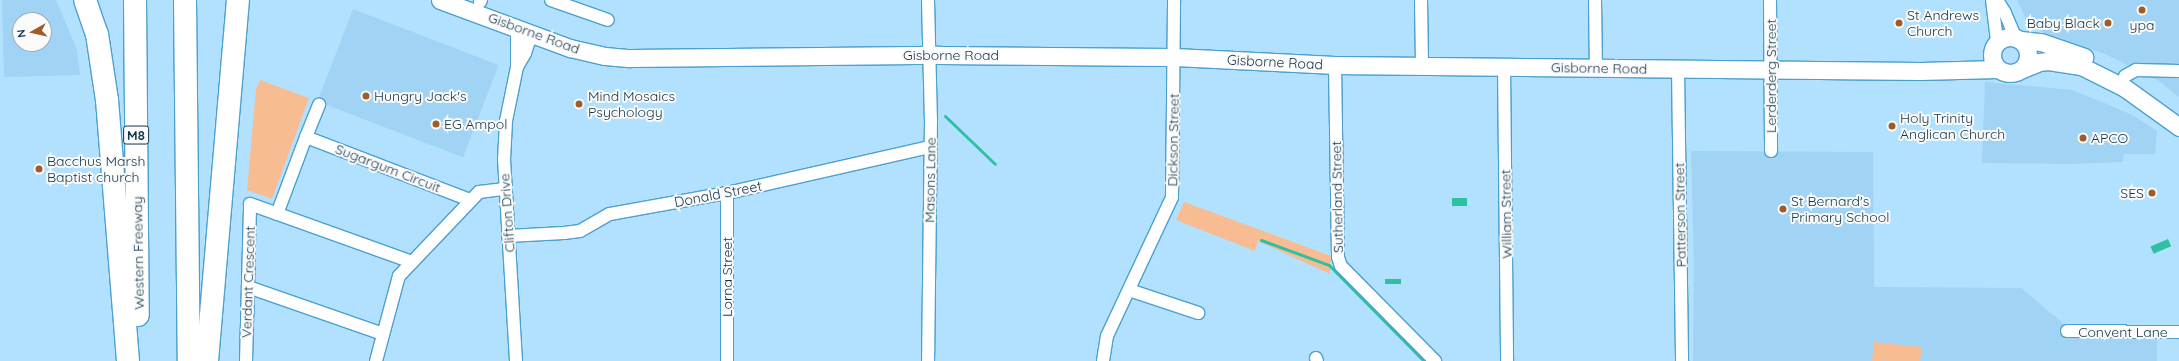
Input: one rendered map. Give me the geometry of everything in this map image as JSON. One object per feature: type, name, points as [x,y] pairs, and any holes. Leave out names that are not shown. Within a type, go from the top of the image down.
[{"type":"highway","points":[[85,0],[97,34],[107,100],[128,361]]},
{"type":"highway","name":"Western Freeway","points":[[135,0],[137,269],[140,361]]},
{"type":"highway","points":[[185,0],[189,361]]},
{"type":"highway","points":[[207,361],[238,0]]},
{"type":"main road","name":"Gisborne Road","points":[[440,0],[478,4],[527,25],[630,58],[930,55],[1175,57],[1334,65],[1920,71],[1998,69]]},
{"type":"main road","points":[[2179,114],[2137,81],[2106,65],[2041,42],[2009,36],[1995,43],[1992,58],[1998,69],[2010,73],[2048,61],[2081,66],[2125,88],[2179,127]]},
{"type":"main road","points":[[2018,38],[2026,45],[2028,58],[2022,69]]},
{"type":"main road","name":"Gisborne Road","points":[[1920,71],[1970,61],[1982,55],[1995,43]]},
{"type":"street","points":[[551,0],[608,20]]},
{"type":"street","name":"Masons Lane","points":[[928,0],[930,55],[928,361]]},
{"type":"street","name":"Dickson Street","points":[[1103,361],[1107,336],[1172,197],[1175,57],[1174,0]]},
{"type":"street","points":[[1421,0],[1422,66]]},
{"type":"street","points":[[1595,0],[1596,68]]},
{"type":"street","name":"Lerderderg Street","points":[[1770,0],[1771,151]]},
{"type":"street","points":[[1992,0],[1995,43]]},
{"type":"street","points":[[1997,0],[2018,38]]},
{"type":"street","points":[[517,67],[527,25]]},
{"type":"street","points":[[517,67],[525,53],[527,25]]},
{"type":"street","name":"Sutherland Street","points":[[1334,65],[1338,257],[1340,266],[1435,361]]},
{"type":"street","name":"Clifton Drive","points":[[516,361],[504,160],[506,121],[517,67]]},
{"type":"street","name":"William Street","points":[[1504,67],[1507,361]]},
{"type":"street","name":"Patterson Street","points":[[1678,69],[1682,361]]},
{"type":"street","points":[[2126,76],[2136,70],[2179,71]]},
{"type":"street","points":[[319,104],[277,214],[412,262]]},
{"type":"street","name":"Sugargum Circuit","points":[[306,137],[470,200]]},
{"type":"street","name":"Donald Street","points":[[508,236],[580,231],[610,214],[727,193],[930,147]]},
{"type":"street","points":[[376,361],[399,276],[479,192],[505,189]]},
{"type":"street","name":"Lorna Street","points":[[727,193],[727,361]]},
{"type":"street","name":"Verdant Crescent","points":[[246,361],[250,204],[277,214]]},
{"type":"street","points":[[248,287],[383,334]]},
{"type":"street","points":[[1129,290],[1198,314]]},
{"type":"street","name":"Convent Lane","points":[[2067,331],[2179,332]]},
{"type":"shaded area","points":[[2,0],[56,0],[77,50],[80,75],[4,77]]},
{"type":"shaded area","points":[[2017,0],[2179,0],[2179,97],[2159,81],[2105,54],[2044,33],[2027,22]]},
{"type":"shaded area","points":[[353,9],[499,65],[463,157],[318,101]]},
{"type":"shaded area","points":[[260,80],[309,98],[272,199],[247,190],[256,89]]},
{"type":"shaded area","points":[[1985,82],[2072,90],[2105,103],[2134,116],[2157,131],[2155,154],[2124,154],[2123,162],[2069,164],[1982,163]]},
{"type":"shaded area","name":"St Bernard's Primary School","points":[[1691,151],[1873,152],[1874,287],[2021,288],[2064,324],[2065,333],[2157,340],[2157,361],[1693,361],[1694,266]]},
{"type":"shaded area","points":[[1452,198],[1467,198],[1467,206],[1452,206]]},
{"type":"shaded area","points":[[1184,202],[1331,256],[1330,274],[1258,241],[1255,251],[1176,220]]},
{"type":"shaded area","points":[[2168,239],[2171,246],[2154,254],[2151,246]]},
{"type":"shaded area","points":[[1385,279],[1401,279],[1401,284],[1385,284]]},
{"type":"shaded area","points":[[1874,342],[1922,347],[1920,361],[1872,361]]},
{"type":"waterway","points":[[945,116],[995,164]]},
{"type":"waterway","points":[[1261,240],[1329,265],[1424,361]]},
{"type":"place","name":"ypa","points":[[2142,10]]},
{"type":"place","name":"St Andrews Church","points":[[1899,23]]},
{"type":"place","name":"Baby Black","points":[[2108,23]]},
{"type":"place","name":"Hungry Jack's","points":[[366,96]]},
{"type":"place","name":"Mind Mosaics Psychology","points":[[579,104]]},
{"type":"place","name":"EG Ampol","points":[[436,124]]},
{"type":"place","name":"Holy Trinity Anglican Church","points":[[1892,126]]},
{"type":"place","name":"APCO","points":[[2083,138]]},
{"type":"place","name":"Bacchus Marsh Baptist church","points":[[39,169]]},
{"type":"place","name":"SES","points":[[2152,193]]},
{"type":"place","name":"St Bernard's Primary School","points":[[1783,209]]}]
